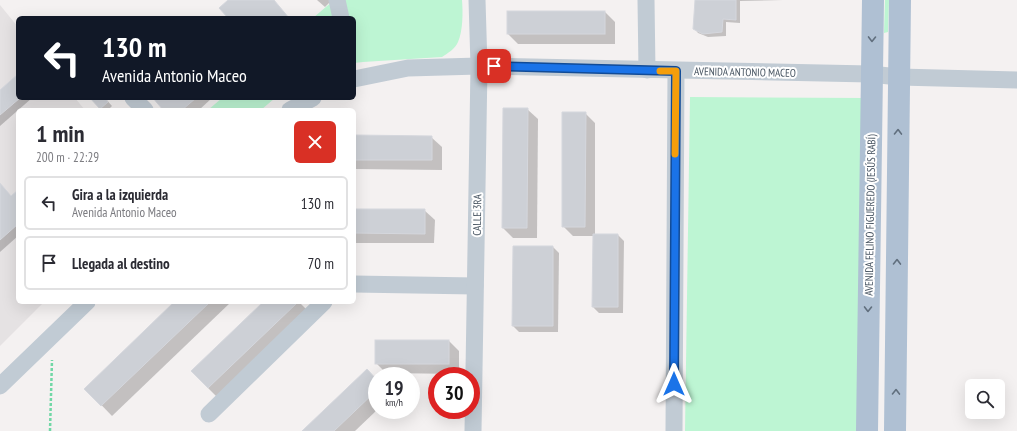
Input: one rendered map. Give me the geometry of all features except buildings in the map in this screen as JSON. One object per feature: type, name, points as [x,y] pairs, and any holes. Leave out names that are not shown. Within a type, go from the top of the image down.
[{"type":"main road","name":"AVENIDA FELINO FIGUEREDO (JESÚS RABÍ)","points":[[867,431],[873,0]]},
{"type":"main road","points":[[895,431],[900,0]]},
{"type":"street","points":[[337,0],[341,16]]},
{"type":"street","name":"CALLE 3RA","points":[[473,431],[479,66],[477,0]]},
{"type":"street","points":[[646,0],[647,70]]},
{"type":"street","name":"AVENIDA ANTONIO MACEO","points":[[356,79],[408,68],[479,66],[872,74],[899,77],[1017,80]]},
{"type":"street","points":[[674,431],[676,71]]},
{"type":"street","points":[[135,100],[143,108]]},
{"type":"street","points":[[294,108],[309,100]]},
{"type":"street","points":[[356,284],[476,286]]},
{"type":"street","points":[[0,386],[85,304]]},
{"type":"street","points":[[209,414],[322,304]]},
{"type":"path","points":[[50,431],[53,334]]},
{"type":"shaded area","points":[[0,5],[16,25],[16,100],[77,100],[83,108],[16,108],[16,304],[42,304],[0,346]]},
{"type":"green space","points":[[334,0],[462,0],[460,38],[455,47],[442,57],[356,63],[356,16],[315,16]]},
{"type":"green space","points":[[885,0],[889,0],[888,32],[884,33]]},
{"type":"green space","points":[[690,97],[865,98],[860,431],[685,431]]},
{"type":"green space","points":[[220,100],[273,100],[263,108],[210,108]]},
{"type":"slow traffic","points":[[660,71],[676,71],[675,154]]},
{"type":"route","points":[[494,66],[676,71],[674,384]]}]
